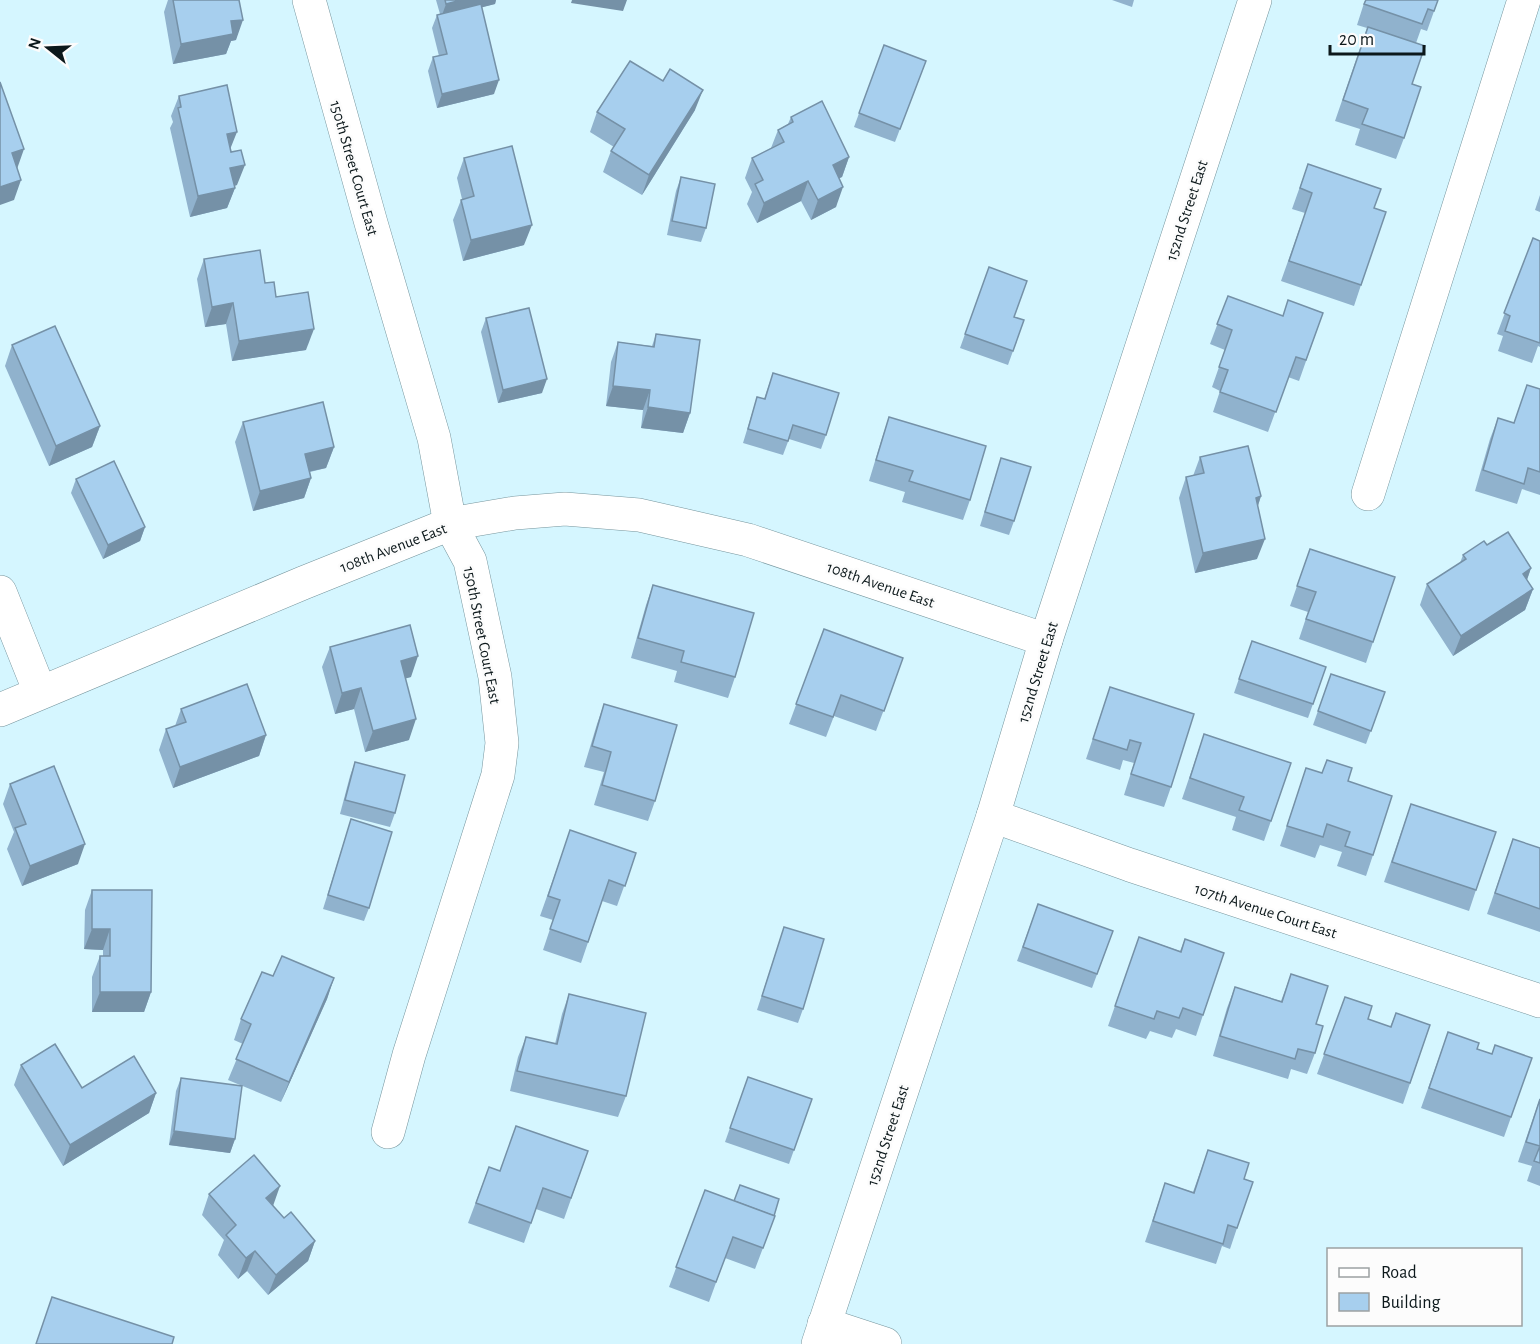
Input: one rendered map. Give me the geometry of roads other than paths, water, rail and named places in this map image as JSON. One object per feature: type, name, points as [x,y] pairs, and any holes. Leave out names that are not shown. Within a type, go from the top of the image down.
[{"type":"street","name":"150th Street Court East","points":[[309,0],[370,223],[434,438],[450,524],[470,561],[495,677],[502,743],[498,775],[409,1055],[388,1132]]},
{"type":"street","name":"152nd Street East","points":[[821,1334],[993,816],[1046,640],[1255,0]]},
{"type":"street","points":[[1368,494],[1524,0]]},
{"type":"street","name":"108th Avenue East","points":[[0,710],[450,524],[515,513],[564,509],[639,515],[748,540],[1046,640]]},
{"type":"street","points":[[0,592],[39,692]]},
{"type":"street","name":"107th Avenue Court East","points":[[993,816],[1142,869],[1540,1001]]},
{"type":"street","points":[[821,1334],[885,1344]]}]
